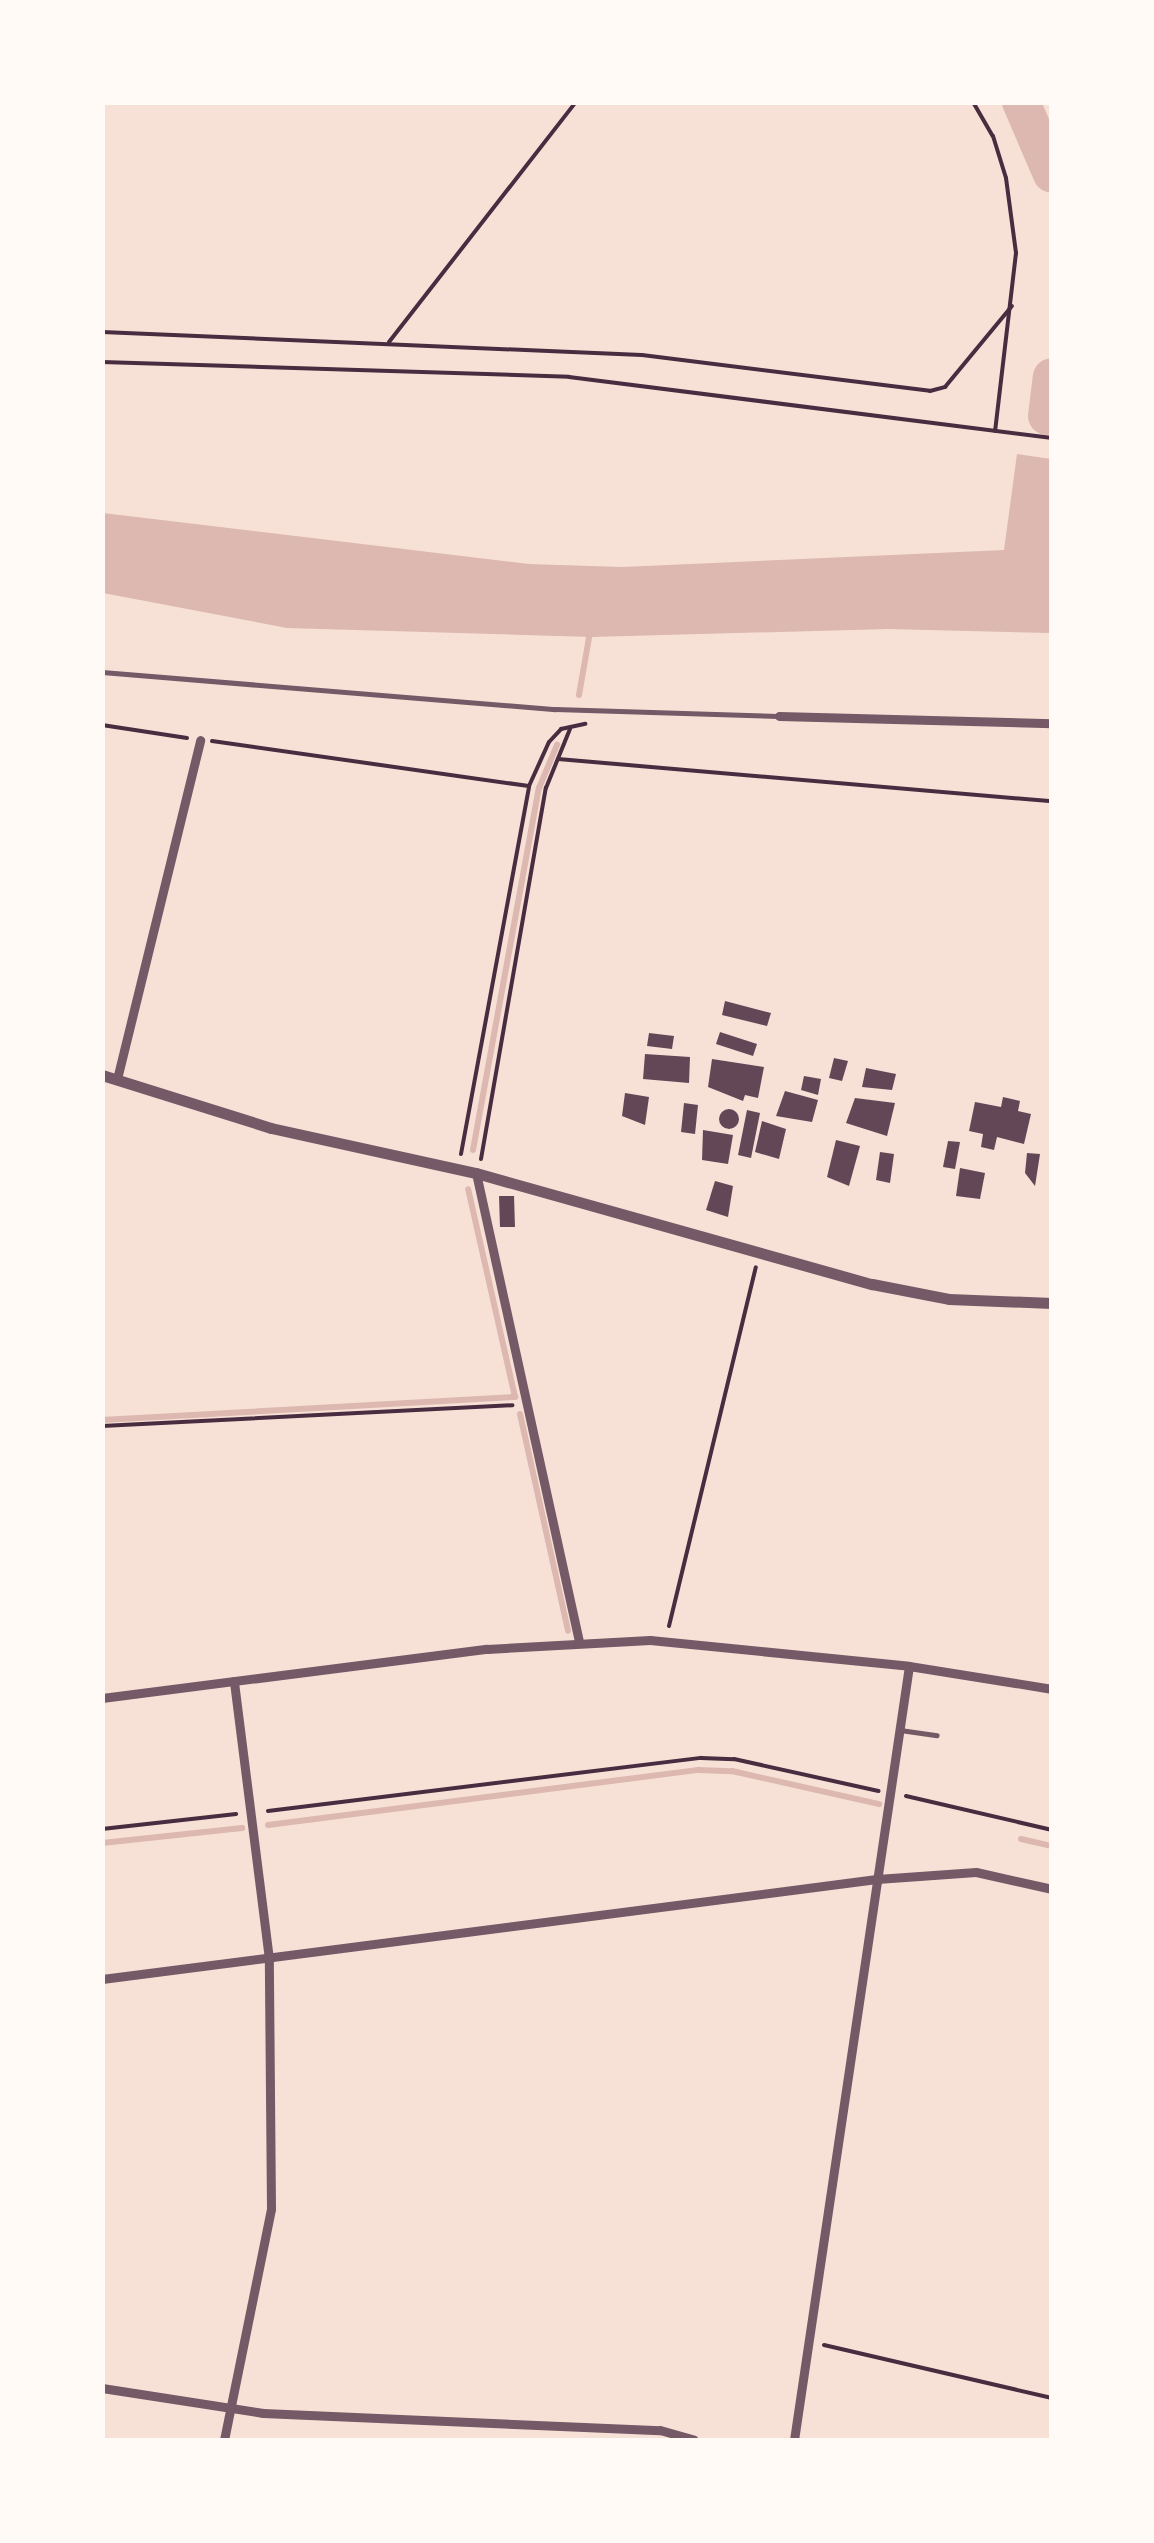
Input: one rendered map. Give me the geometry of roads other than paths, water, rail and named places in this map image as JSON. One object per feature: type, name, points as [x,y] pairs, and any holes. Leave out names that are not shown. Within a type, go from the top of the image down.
[{"type":"street","points":[[779,716],[1052,723]]},
{"type":"street","points":[[116,1080],[200,740]]},
{"type":"street","points":[[102,1075],[271,1128],[476,1173],[918,1294],[1052,1302]]},
{"type":"street","points":[[476,1173],[579,1642]]},
{"type":"street","points":[[102,1698],[579,1642],[665,1641],[909,1666],[1051,1688]]},
{"type":"street","points":[[794,2440],[909,1666]]},
{"type":"street","points":[[224,2440],[271,2209],[269,1960],[234,1681]]},
{"type":"street","points":[[102,1979],[877,1879],[976,1872],[1052,1889]]},
{"type":"street","points":[[102,2388],[230,2408],[660,2430],[694,2440]]},
{"type":"lane","points":[[102,672],[555,709],[779,716]]},
{"type":"lane","points":[[900,1730],[937,1736]]},
{"type":"waterway","points":[[1021,102],[1052,174]]},
{"type":"waterway","points":[[1047,416],[1052,377]]},
{"type":"waterway","points":[[579,695],[590,632]]},
{"type":"waterway","points":[[473,1150],[539,788],[557,745]]},
{"type":"waterway","points":[[102,1420],[515,1397],[468,1189]]},
{"type":"waterway","points":[[520,1414],[568,1631]]},
{"type":"waterway","points":[[268,1825],[698,1770],[732,1771],[879,1804]]},
{"type":"waterway","points":[[102,1843],[242,1828]]},
{"type":"waterway","points":[[1021,1839],[1052,1846]]}]
